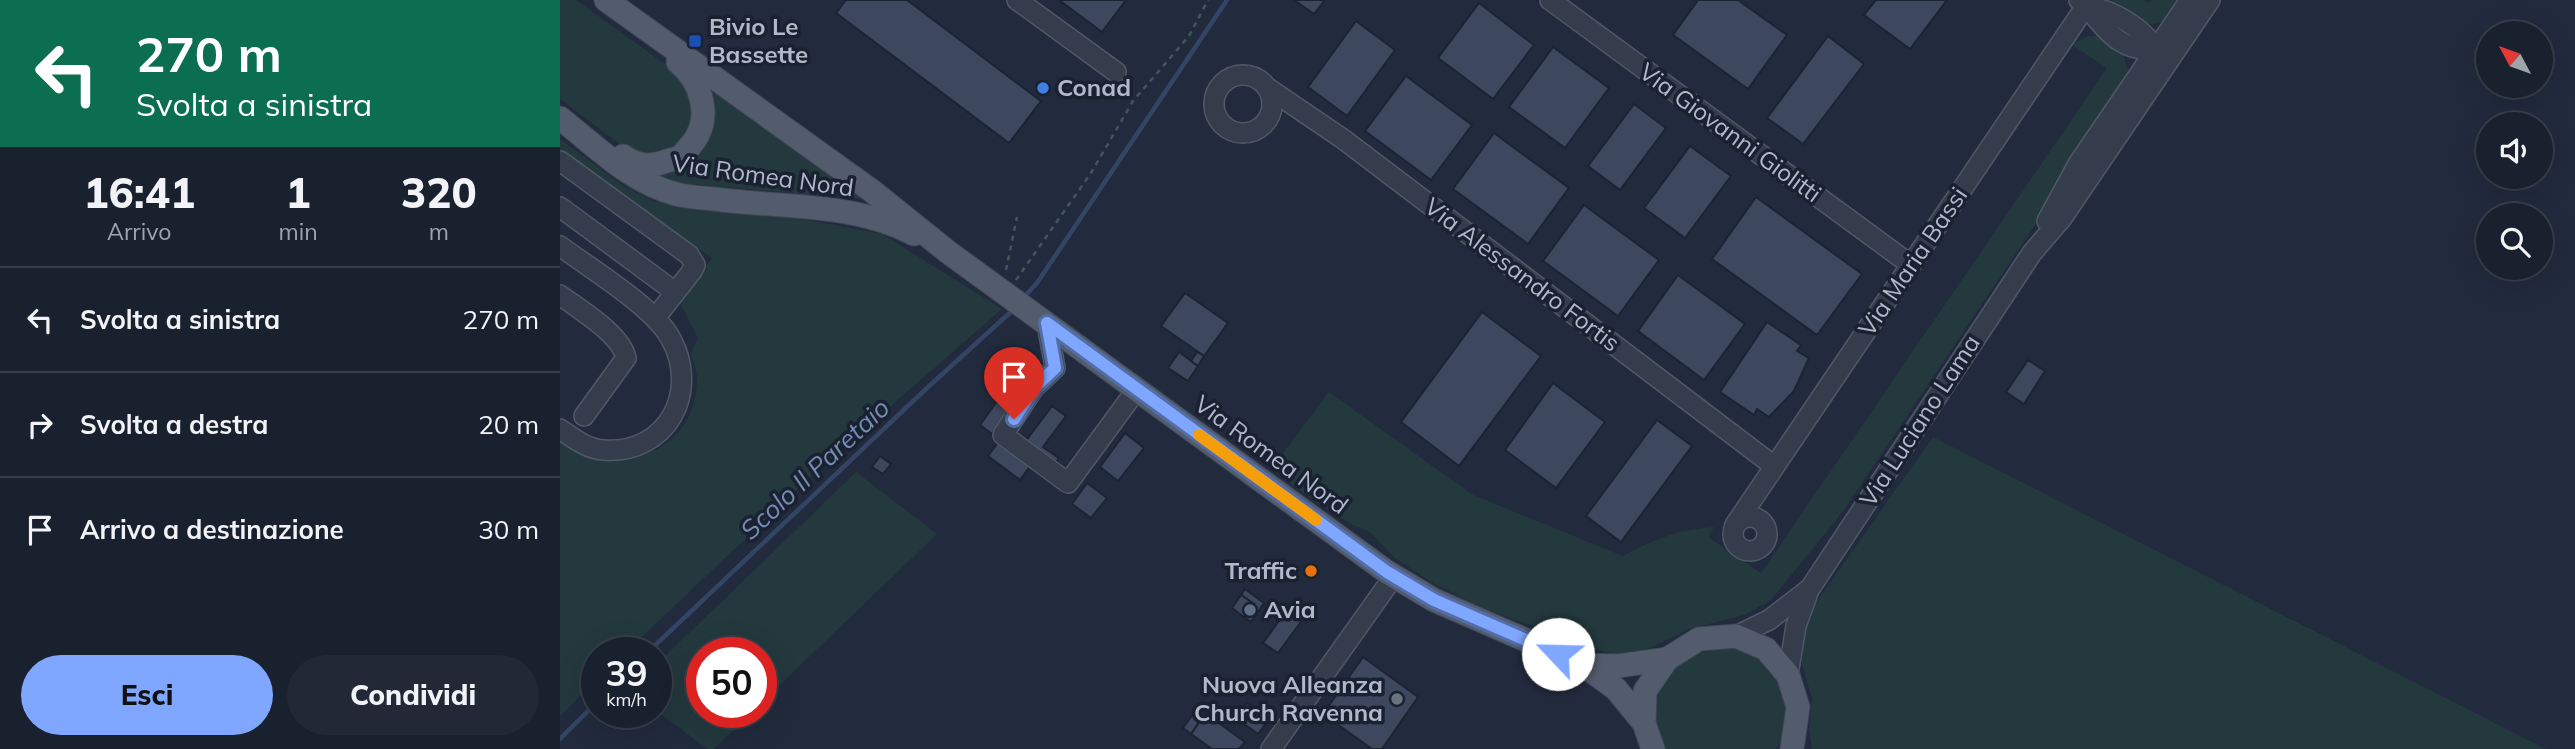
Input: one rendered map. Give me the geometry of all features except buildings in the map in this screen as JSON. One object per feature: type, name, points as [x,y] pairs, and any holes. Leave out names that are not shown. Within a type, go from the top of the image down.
[{"type":"main road","name":"Via Romea Nord","points":[[580,134],[605,144],[631,162],[650,167],[681,156],[696,138],[704,117],[699,91],[689,71],[617,7]]},
{"type":"main road","name":"Via Romea Nord","points":[[617,7],[872,191],[948,252],[1394,576],[1434,600],[1583,665],[1616,689],[1644,723]]},
{"type":"main road","name":"Via Romea Nord","points":[[560,118],[601,153],[640,179],[678,195],[749,204],[817,208],[865,217],[902,228],[948,252]]},
{"type":"main road","points":[[1653,749],[1644,723],[1645,691],[1667,659],[1699,639],[1736,636],[1766,649],[1788,675],[1798,707],[1792,749]]},
{"type":"main road","name":"Via Romea Nord","points":[[1583,665],[1618,666],[1667,659]]},
{"type":"street","points":[[1017,0],[1116,72]]},
{"type":"street","name":"Via Giovanni Giolitti","points":[[1550,0],[1910,265]]},
{"type":"street","name":"Via Luciano Lama","points":[[2032,253],[2078,164],[2190,0]]},
{"type":"street","name":"Via Luciano Lama","points":[[2157,49],[2169,45],[2200,0]]},
{"type":"street","name":"Via Luciano Lama","points":[[1788,675],[1796,626],[1809,590],[2032,253],[2062,218],[2210,0]]},
{"type":"street","points":[[2085,2],[2149,32],[2161,32],[2173,25]]},
{"type":"street","points":[[2085,2],[2103,27],[2123,43],[2133,58],[2137,78]]},
{"type":"street","name":"Via Maria Bassi","points":[[1735,525],[2085,2]]},
{"type":"street","points":[[2123,43],[2145,51],[2157,49],[2148,36],[2135,26]]},
{"type":"street","name":"Via Luciano Lama","points":[[2095,168],[2104,145],[2161,57],[2157,49]]},
{"type":"street","name":"Via Alessandro Fortis","points":[[1268,88],[1353,147],[1774,466]]},
{"type":"street","points":[[560,161],[689,256],[695,265],[656,317]]},
{"type":"street","points":[[560,207],[675,292]]},
{"type":"street","points":[[560,246],[656,317],[675,347],[684,384],[679,403],[669,422],[659,433],[635,446],[604,450],[583,444],[560,429]]},
{"type":"street","points":[[560,296],[624,348],[626,358],[584,416]]},
{"type":"street","points":[[1040,318],[1055,368],[1034,388],[1003,435],[1068,483],[1137,389]]},
{"type":"street","points":[[1271,749],[1394,576]]},
{"type":"street","name":"Via Luciano Lama","points":[[1736,636],[1769,620],[1809,590]]},
{"type":"path","points":[[1000,290],[1016,280],[1091,173],[1133,101],[1189,36],[1208,0]]},
{"type":"path","points":[[1000,290],[1011,255],[1017,217]]},
{"type":"green space","points":[[560,0],[576,0],[683,77],[693,92],[689,137],[670,152],[649,157],[630,152],[560,99]]},
{"type":"green space","points":[[2112,0],[2144,0],[2149,3],[2152,0],[2182,0],[2166,20],[2145,24],[2120,11]]},
{"type":"green space","points":[[2089,36],[2097,36],[2123,52],[2128,72],[2124,84],[2043,213],[1844,510],[1771,600],[1744,615],[1689,629],[1638,654],[1619,655],[1594,649],[1481,607],[1431,582],[1395,558],[1370,532],[1317,503],[1271,469],[1329,392],[1473,495],[1623,556],[1667,536],[1714,527],[1708,537],[1761,573],[2107,68],[2071,44]]},
{"type":"green space","points":[[707,84],[864,199],[677,183],[645,172],[712,124],[713,101]]},
{"type":"green space","points":[[560,139],[625,187],[656,202],[803,219],[882,234],[1002,309],[822,466],[642,637],[581,637],[581,696],[560,716],[560,439],[582,452],[605,458],[628,458],[650,453],[668,442],[683,426],[693,405],[697,379],[691,353],[698,338],[680,303],[712,258],[560,149]]},
{"type":"green space","points":[[1933,437],[2546,749],[1812,749],[1809,730],[1812,699],[1802,664],[1801,636],[1815,604]]},
{"type":"green space","points":[[856,472],[937,534],[777,688],[777,637],[686,637],[686,728],[736,728],[714,749],[707,749],[672,722],[672,650]]},
{"type":"green space","points":[[1725,647],[1757,658],[1777,679],[1786,702],[1787,714],[1786,727],[1776,749],[1665,749],[1658,729],[1656,711],[1664,680],[1688,658]]},
{"type":"waterway","points":[[1024,297],[1037,283],[1227,0]]},
{"type":"waterway","name":"Scolo Il Paretaio","points":[[664,637],[1014,309]]},
{"type":"waterway","name":"Scolo Il Paretaio","points":[[560,739],[581,718]]},
{"type":"slow traffic","points":[[1199,435],[1316,520]]},
{"type":"place","name":"Bivio Le Bassette","points":[[695,41]]},
{"type":"place","name":"Conad","points":[[1043,88]]},
{"type":"place","name":"Traffic","points":[[1311,571]]},
{"type":"place","name":"Avia","points":[[1250,610]]},
{"type":"place","name":"Nuova Alleanza Church Ravenna","points":[[1397,699]]},
{"type":"route","points":[[1014,419],[1034,388],[1055,368],[1047,323],[1387,572],[1434,600],[1558,654]]}]
